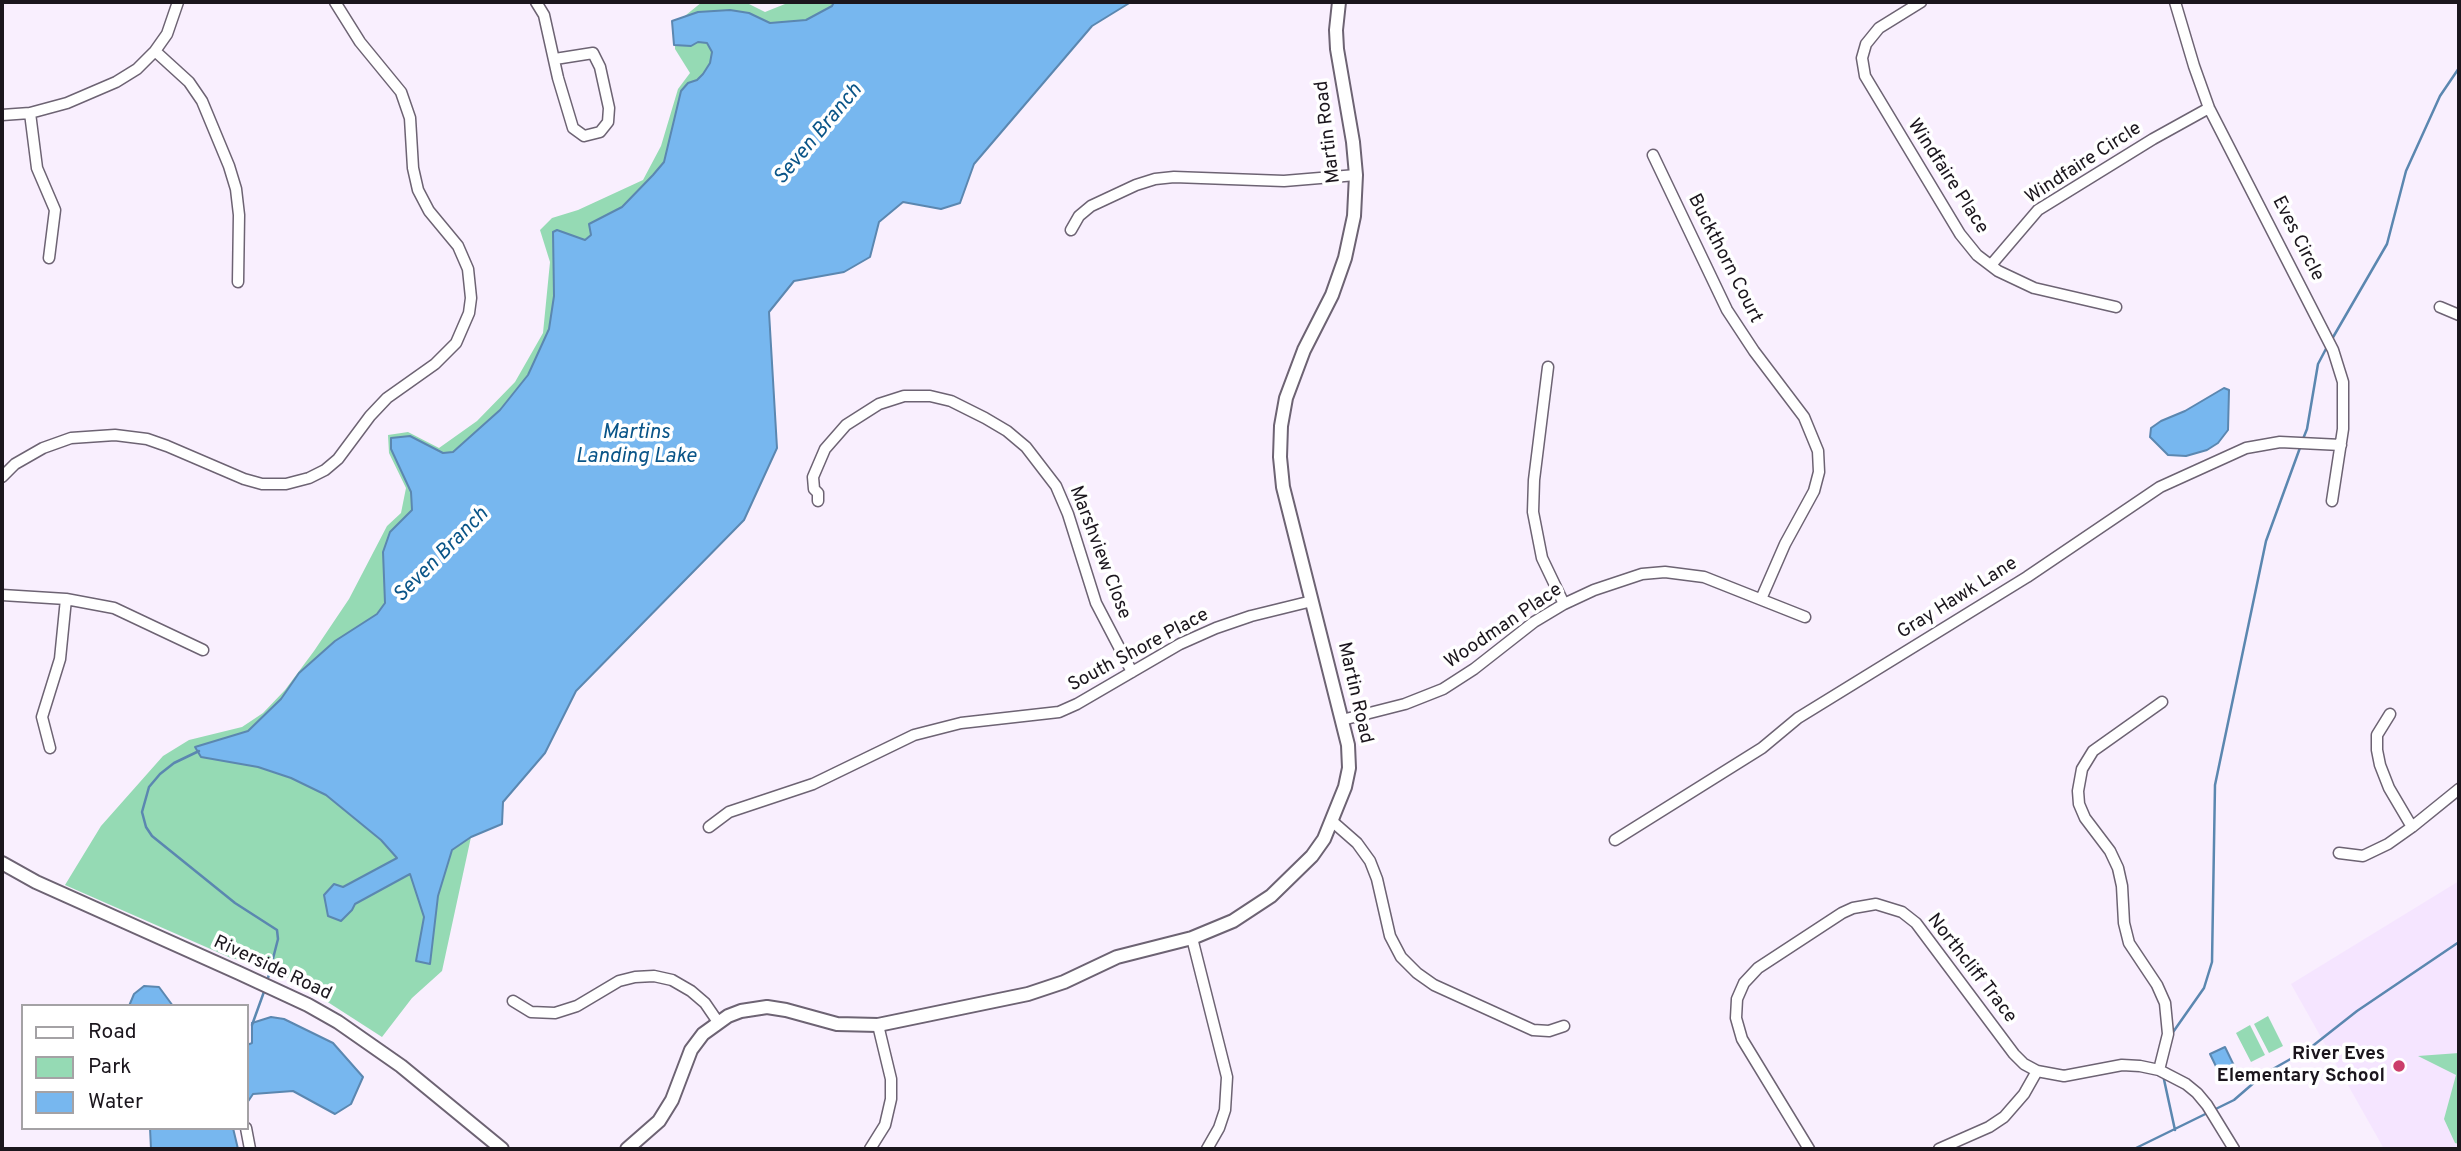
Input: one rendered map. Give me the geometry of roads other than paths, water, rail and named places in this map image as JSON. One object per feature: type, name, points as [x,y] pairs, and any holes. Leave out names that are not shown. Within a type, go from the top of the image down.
[{"type":"street","points":[[2,115],[30,113],[67,103],[116,82],[137,69],[167,34],[178,2]]},
{"type":"street","points":[[2,477],[15,464],[43,448],[71,439],[114,435],[147,439],[262,484],[286,484],[309,478],[338,459],[387,398],[435,364],[456,343],[469,313],[471,298],[468,269],[458,246],[429,211],[418,190],[412,168],[410,118],[401,92],[360,42],[335,2]]},
{"type":"street","points":[[536,2],[544,15],[555,59],[573,128],[584,135],[600,132],[608,122],[609,108],[600,67],[593,53],[555,59]]},
{"type":"street","name":"Martin Road","points":[[627,1149],[659,1121],[672,1100],[691,1049],[703,1034],[718,1022],[741,1011],[767,1007],[837,1024],[878,1025],[1028,994],[1063,982],[1117,957],[1192,938],[1233,921],[1270,896],[1312,856],[1333,822],[1345,787],[1349,768],[1348,745],[1283,488],[1280,457],[1281,426],[1286,398],[1295,370],[1332,295],[1345,258],[1354,215],[1356,175],[1353,142],[1337,49],[1339,2]]},
{"type":"street","name":"Windfaire Place","points":[[1921,2],[1878,28],[1866,44],[1862,58],[1865,76],[1960,234],[1977,255],[2034,288],[2116,307]]},
{"type":"street","name":"Eves Circle","points":[[2175,2],[2210,108],[2333,350],[2343,382],[2343,429],[2332,501]]},
{"type":"street","points":[[155,51],[189,82],[202,101],[229,166],[236,189],[239,215],[238,282]]},
{"type":"street","name":"Windfaire Circle","points":[[1991,265],[2038,211],[2162,134],[2210,108]]},
{"type":"street","points":[[30,113],[37,168],[55,210],[49,258]]},
{"type":"street","name":"Buckthorn Court","points":[[1653,155],[1727,310],[1804,417],[1818,450],[1819,472],[1814,491],[1785,544],[1761,599]]},
{"type":"street","points":[[1072,230],[1079,216],[1091,205],[1136,184],[1155,179],[1174,177],[1284,181],[1356,175]]},
{"type":"street","points":[[2440,307],[2459,315]]},
{"type":"street","points":[[1549,367],[1534,480],[1533,512],[1542,558],[1564,604]]},
{"type":"street","name":"Marshview Close","points":[[818,500],[813,477],[825,449],[846,425],[879,404],[904,396],[930,396],[951,401],[985,418],[1026,447],[1056,486],[1068,514],[1096,603],[1132,672]]},
{"type":"street","name":"Gray Hawk Lane","points":[[1615,840],[1762,748],[1798,718],[2027,577],[2160,488],[2246,448],[2280,442],[2341,445]]},
{"type":"street","name":"Woodman Place","points":[[1342,720],[1405,704],[1443,689],[1474,669],[1534,622],[1564,604],[1594,590],[1642,574],[1665,572],[1704,577],[1805,617]]},
{"type":"street","points":[[2,595],[66,599],[114,608],[203,650]]},
{"type":"street","points":[[50,748],[43,718],[60,659],[66,599]]},
{"type":"street","name":"South Shore Place","points":[[709,827],[729,812],[813,784],[914,735],[961,723],[1059,712],[1180,644],[1216,628],[1312,601]]},
{"type":"street","points":[[2159,1070],[2168,1034],[2165,1003],[2157,985],[2129,943],[2123,923],[2122,886],[2118,868],[2110,851],[2085,818],[2078,791],[2082,769],[2093,751],[2162,702]]},
{"type":"street","points":[[2390,714],[2377,735],[2378,757],[2389,788],[2412,827]]},
{"type":"street","points":[[2339,853],[2363,856],[2388,844],[2459,789]]},
{"type":"street","points":[[1333,822],[1357,843],[1370,860],[1390,936],[1401,957],[1416,973],[1434,985],[1533,1030],[1549,1031],[1564,1026]]},
{"type":"street","name":"Riverside Road","points":[[2,863],[80,903],[296,999],[371,1043],[502,1149]]},
{"type":"street","name":"Northcliff Trace","points":[[1809,1149],[1742,1039],[1736,1018],[1737,999],[1744,983],[1758,968],[1853,908],[1865,905],[1886,906],[1902,912],[1916,923],[2014,1054],[2037,1071]]},
{"type":"street","points":[[1192,938],[1227,1077],[1225,1110],[1212,1147]]},
{"type":"street","points":[[513,1001],[531,1012],[555,1013],[578,1006],[619,981],[654,976],[672,980],[691,990],[705,1003],[718,1022]]},
{"type":"street","points":[[870,1149],[885,1125],[891,1099],[891,1079],[878,1025]]},
{"type":"street","points":[[1939,1149],[1989,1127],[2004,1116],[2024,1094],[2037,1071],[2064,1076],[2122,1065],[2159,1070],[2173,1076],[2197,1093],[2234,1149]]},
{"type":"street","points":[[246,1130],[250,1149]]},
{"type":"water","name":"Martins Landing Lake","points":[[834,2],[1131,2],[1092,26],[974,164],[960,203],[941,209],[903,202],[879,222],[870,257],[844,272],[794,281],[769,312],[777,448],[744,520],[576,691],[545,753],[503,802],[502,824],[471,837],[452,850],[438,896],[430,964],[416,961],[424,917],[410,874],[355,904],[341,921],[328,916],[324,895],[334,884],[343,887],[397,858],[381,840],[326,795],[291,778],[258,767],[201,757],[195,747],[248,731],[281,699],[299,673],[335,641],[377,614],[385,603],[383,552],[390,532],[412,510],[411,492],[391,449],[391,438],[410,436],[443,453],[453,452],[500,410],[528,375],[549,329],[554,296],[553,232],[557,230],[585,240],[591,235],[589,224],[622,207],[653,175],[664,162],[681,91],[688,83],[697,80],[710,63],[712,52],[707,43],[674,45],[672,21],[698,12],[730,10],[749,13],[770,23],[806,20],[832,6]]},
{"type":"water","points":[[2224,388],[2229,390],[2228,430],[2218,443],[2207,450],[2186,456],[2168,455],[2150,437],[2151,428],[2161,421],[2185,411]]},
{"type":"water","points":[[144,986],[159,987],[172,1004],[130,1004],[134,994]]},
{"type":"water","points":[[271,1017],[284,1019],[333,1043],[363,1077],[351,1104],[335,1114],[293,1091],[253,1094],[248,1102],[248,1045],[252,1043],[252,1023]]},
{"type":"water","points":[[2225,1047],[2239,1076],[2224,1083],[2210,1054]]},
{"type":"water","points":[[150,1130],[233,1130],[238,1149],[151,1149]]},
{"type":"waterway","points":[[2332,339],[2387,244],[2406,171],[2440,96],[2459,68]]},
{"type":"waterway","points":[[2303,439],[2318,364],[2328,345]]},
{"type":"waterway","points":[[2171,1035],[2204,988],[2212,962],[2215,785],[2266,541],[2301,445]]},
{"type":"waterway","name":"Seven Branch","points":[[199,751],[174,763],[149,787],[142,812],[146,827],[152,836],[235,903],[277,930],[278,939],[267,982]]},
{"type":"waterway","points":[[2134,1149],[2234,1100],[2264,1074],[2310,1048],[2357,1011],[2459,942]]},
{"type":"waterway","name":"Seven Branch","points":[[252,1025],[265,989]]},
{"type":"waterway","points":[[2163,1075],[2175,1130]]},
{"type":"place","name":"River Eves Elementary School","points":[[2399,1066]]}]
